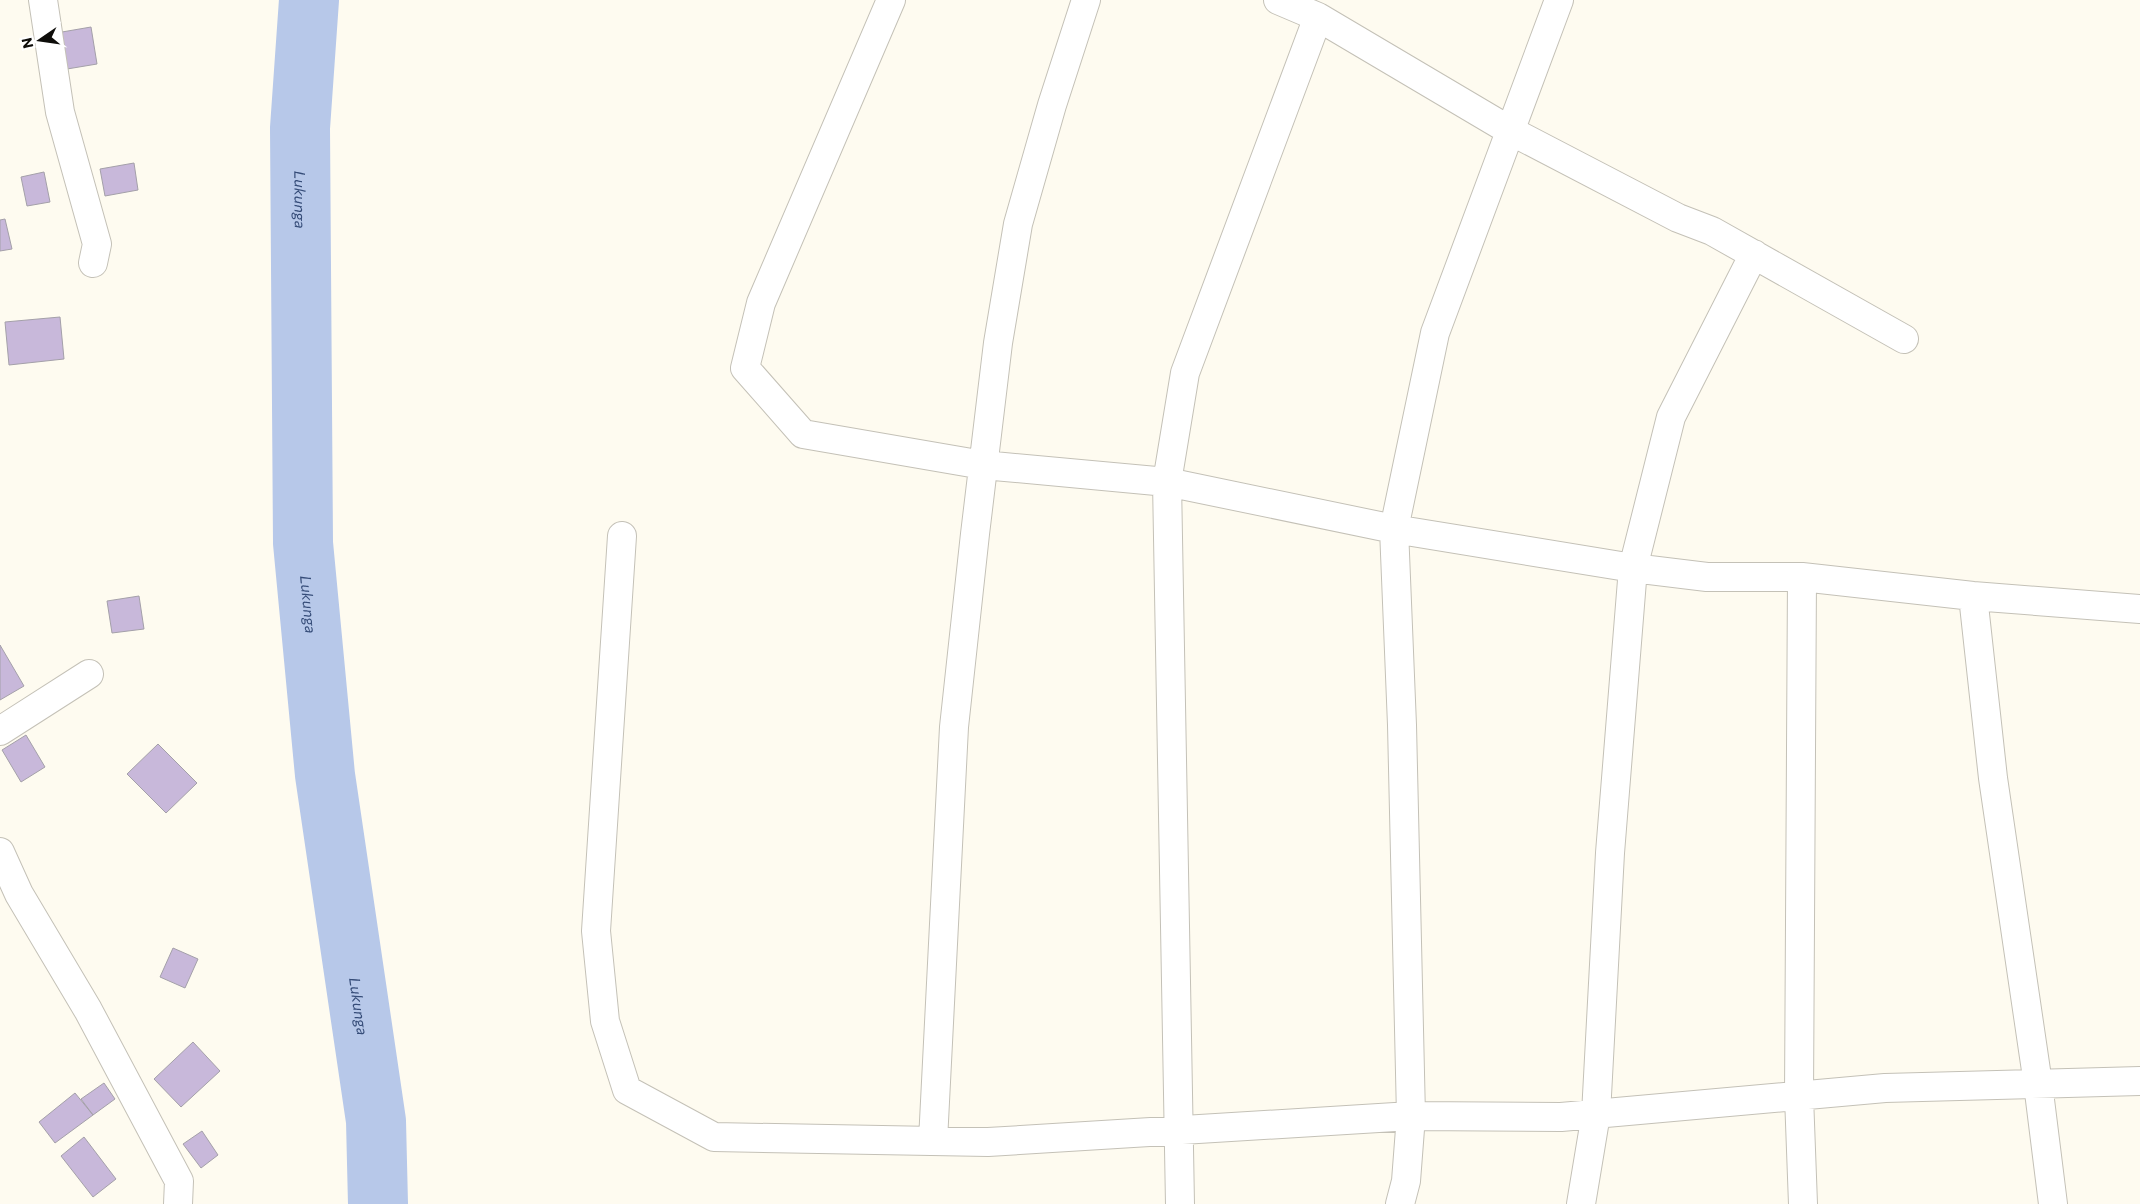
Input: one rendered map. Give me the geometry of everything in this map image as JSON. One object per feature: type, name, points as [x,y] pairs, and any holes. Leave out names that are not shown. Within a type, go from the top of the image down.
[{"type":"street","points":[[43,0],[60,112],[98,244],[93,263]]},
{"type":"street","points":[[891,0],[761,303],[745,368],[803,434],[983,464],[1167,482],[1394,529],[1633,568],[1707,577],[1802,577],[1973,596],[2140,609]]},
{"type":"street","points":[[933,1142],[954,726],[998,343],[1018,224],[1052,105],[1086,0]]},
{"type":"street","points":[[1278,0],[1318,18],[1509,130],[1678,218],[1712,231],[1904,339]]},
{"type":"street","points":[[1400,1204],[1406,1181],[1411,1116],[1402,726],[1394,529],[1435,333],[1559,0]]},
{"type":"street","points":[[1180,1204],[1167,482],[1185,373],[1318,18]]},
{"type":"street","points":[[1581,1204],[1596,1114],[1610,854],[1633,568],[1671,417],[1754,254]]},
{"type":"street","points":[[622,536],[596,931],[605,1021],[627,1090],[714,1137],[988,1142],[1411,1116],[1561,1117],[1885,1088],[2140,1081]]},
{"type":"street","points":[[1802,577],[1799,1096],[1802,1204]]},
{"type":"street","points":[[1973,596],[1993,778],[2038,1084],[2053,1204]]},
{"type":"street","points":[[0,731],[89,674]]},
{"type":"street","points":[[0,852],[19,894],[88,1010],[179,1181],[178,1204]]},
{"type":"building","points":[[91,27],[97,64],[67,69],[62,32]]},
{"type":"building","points":[[134,163],[138,190],[105,196],[100,169]]},
{"type":"building","points":[[44,172],[50,202],[27,206],[21,177]]},
{"type":"building","points":[[5,219],[12,249],[0,251],[0,220]]},
{"type":"building","points":[[60,317],[64,359],[9,365],[5,322]]},
{"type":"building","points":[[139,596],[144,629],[112,633],[107,601]]},
{"type":"building","points":[[0,645],[24,686],[0,700]]},
{"type":"building","points":[[26,735],[45,767],[21,782],[2,750]]},
{"type":"building","points":[[158,744],[197,783],[166,813],[127,774]]},
{"type":"building","points":[[173,948],[198,959],[185,988],[160,977]]},
{"type":"building","points":[[193,1042],[220,1071],[181,1107],[154,1079]]},
{"type":"building","points":[[104,1083],[115,1099],[93,1115],[81,1099]]},
{"type":"building","points":[[75,1093],[93,1115],[55,1143],[39,1122]]},
{"type":"building","points":[[202,1131],[218,1155],[201,1168],[183,1144]]},
{"type":"building","points":[[84,1137],[116,1179],[93,1197],[61,1156]]},
{"type":"waterway","name":"Lukunga","points":[[309,0],[300,128],[303,543],[325,775],[376,1121],[378,1204]]}]
